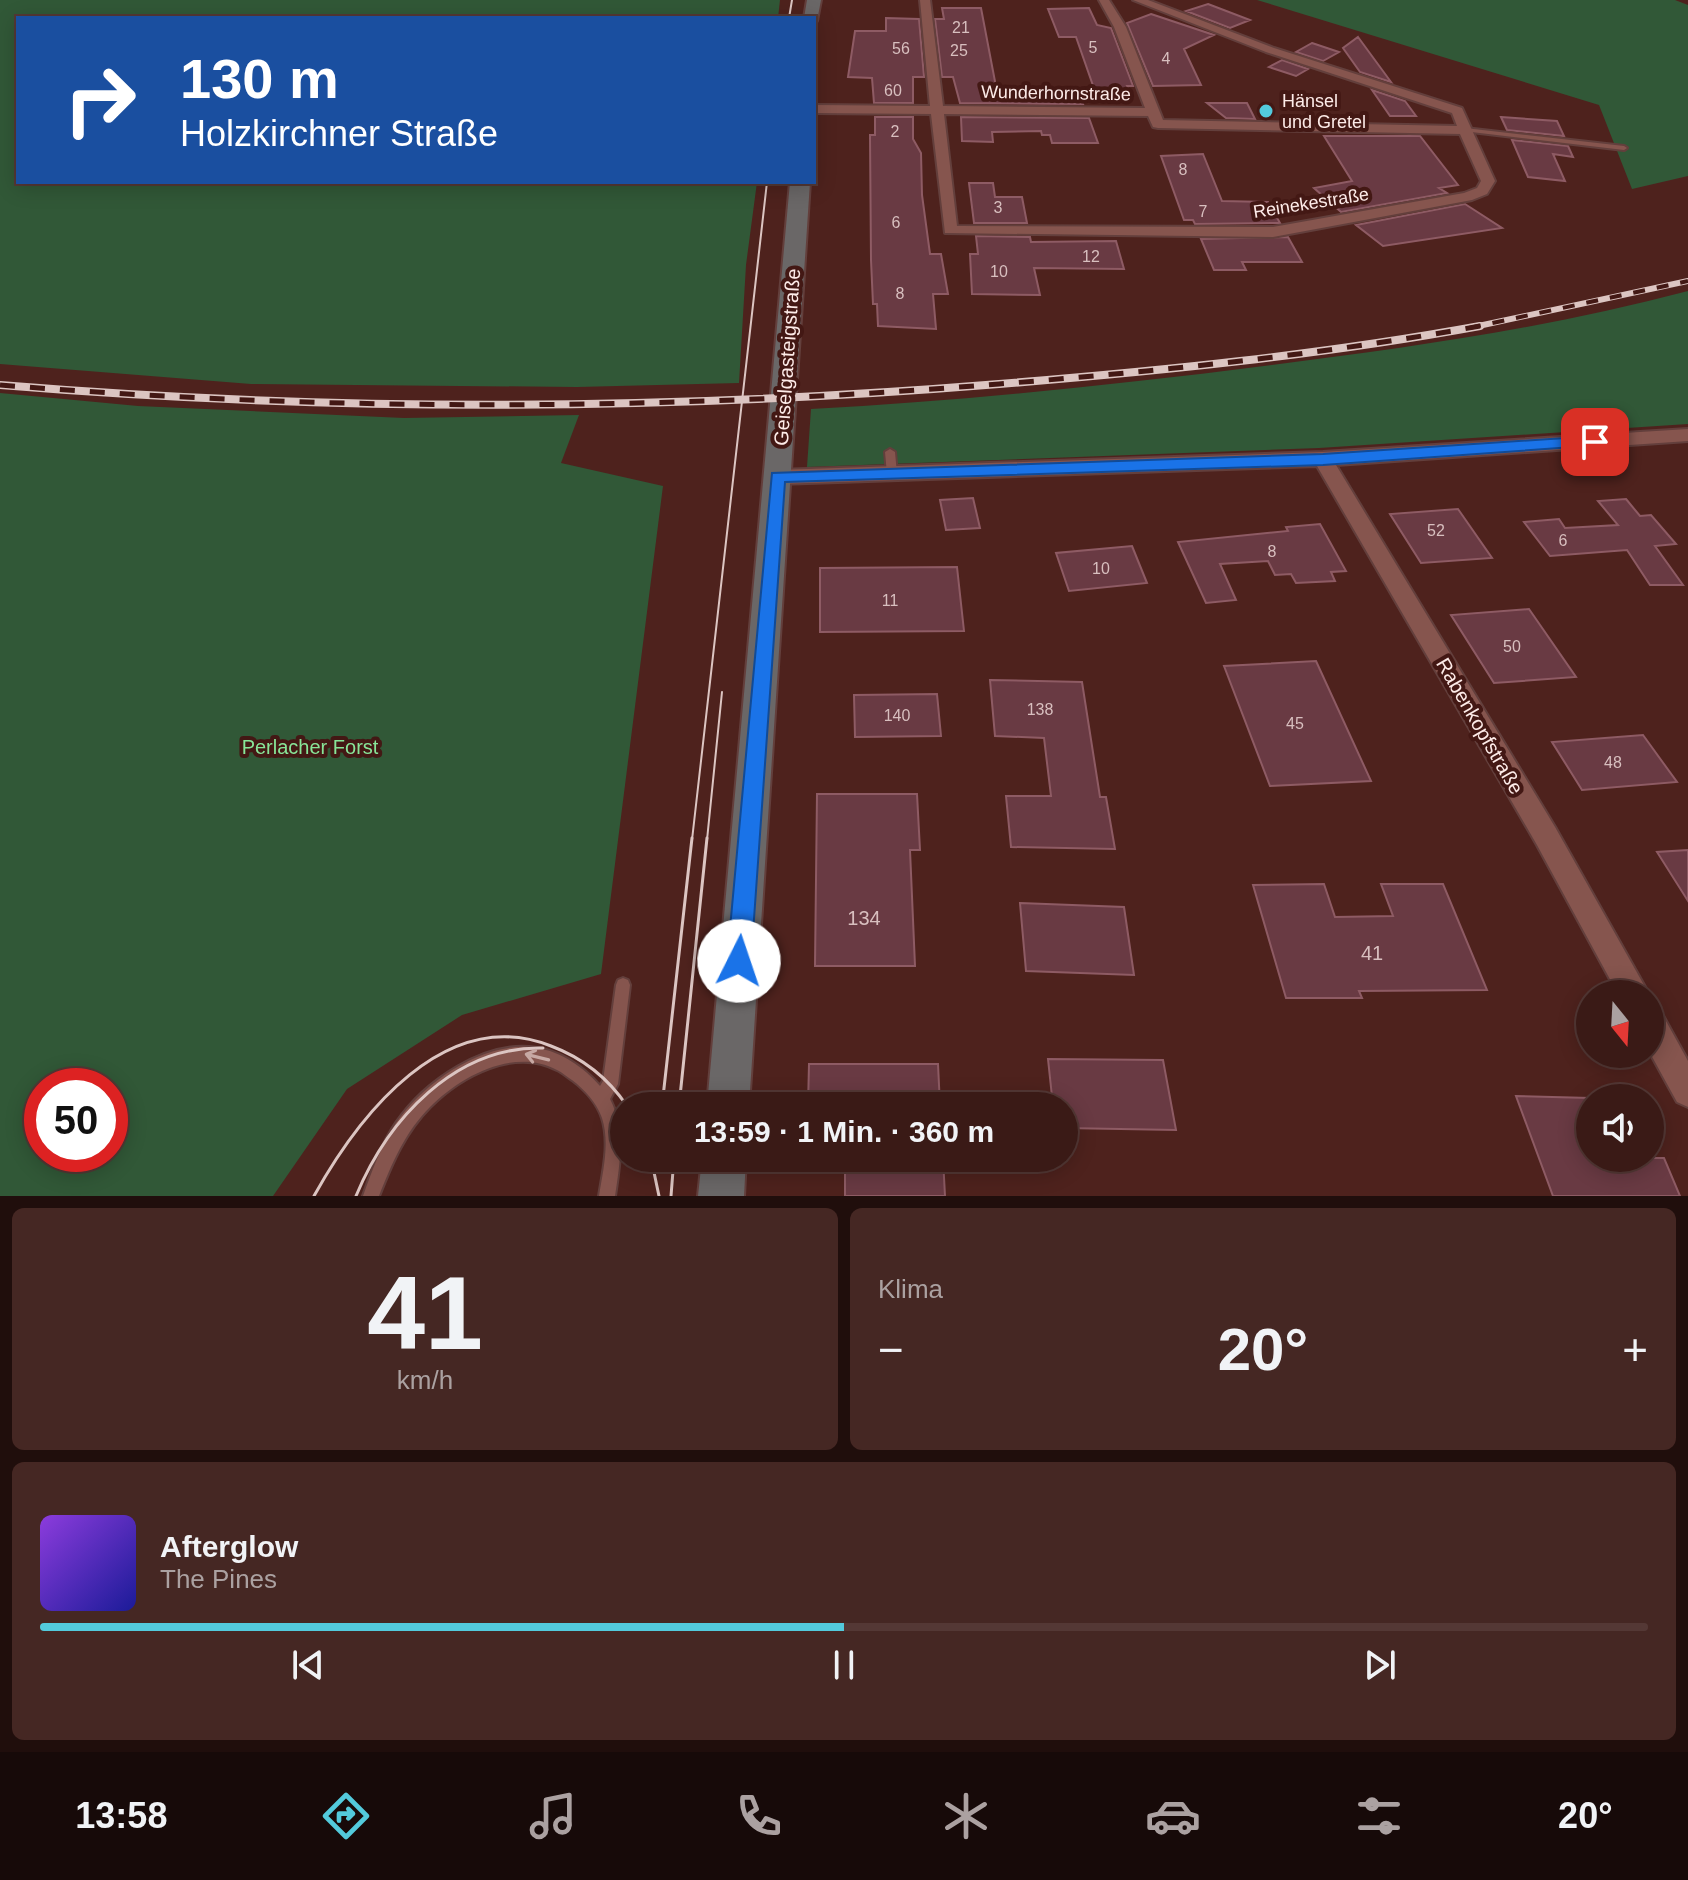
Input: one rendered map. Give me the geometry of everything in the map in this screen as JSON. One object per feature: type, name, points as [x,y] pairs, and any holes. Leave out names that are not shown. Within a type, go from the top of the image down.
[{"type":"main road","name":"Geiselgasteigstraße","points":[[729,1092],[800,184]]},
{"type":"main road","points":[[721,1196],[723,1172]]},
{"type":"street","name":"Reinekestraße","points":[[925,0],[950,230],[1273,232],[1467,197],[1482,191],[1488,181],[1457,111],[1270,50],[1138,0]]},
{"type":"street","points":[[1104,0],[1120,27],[1153,112]]},
{"type":"street","name":"Wunderhornstraße","points":[[816,109],[1153,112],[1158,124],[1465,130]]},
{"type":"street","points":[[778,477],[1323,459],[1688,435]]},
{"type":"street","name":"Rabenkopfstraße","points":[[1323,459],[1546,836],[1626,980]]},
{"type":"street","points":[[1664,1048],[1688,1091]]},
{"type":"lane","name":"Wunderhornstraße","points":[[1465,130],[1624,148]]},
{"type":"lane","points":[[890,452],[892,474]]},
{"type":"lane","points":[[601,1098],[610,1084],[623,985]]},
{"type":"lane","points":[[371,1196],[409,1119],[448,1082],[490,1058],[508,1054],[542,1057],[571,1068],[601,1098],[612,1129],[607,1196]]},
{"type":"green space","points":[[0,0],[780,0],[778,16],[16,16],[16,184],[757,184],[746,265],[739,383],[577,387],[251,384],[0,364]]},
{"type":"green space","points":[[1257,0],[1675,0],[1688,5],[1688,176],[1632,189],[1599,105]]},
{"type":"green space","points":[[1688,291],[1688,424],[1319,448],[807,467],[811,409],[1038,392],[1318,359],[1530,326]]},
{"type":"green space","name":"Perlacher Forst","points":[[0,393],[138,406],[404,418],[579,415],[561,463],[663,486],[601,974],[462,1015],[347,1089],[273,1196],[0,1196]]},
{"type":"building","points":[[1208,4],[1250,20],[1230,28],[1186,11]]},
{"type":"building","points":[[942,8],[981,8],[997,92],[1079,92],[1083,104],[960,103],[953,77],[942,77],[935,19],[944,19]]},
{"type":"building","points":[[1089,8],[1097,25],[1111,28],[1133,86],[1127,86],[1131,97],[1097,97],[1076,37],[1059,37],[1048,9]]},
{"type":"building","points":[[1151,14],[1214,35],[1184,49],[1201,85],[1153,86],[1127,23]]},
{"type":"building","points":[[886,18],[919,19],[924,77],[913,77],[913,103],[874,103],[872,78],[848,77],[855,31],[886,31]]},
{"type":"building","points":[[1358,37],[1391,82],[1360,72],[1343,48]]},
{"type":"building","points":[[1312,43],[1339,52],[1323,61],[1296,52]]},
{"type":"building","points":[[1282,60],[1308,69],[1296,76],[1269,67]]},
{"type":"building","points":[[1372,90],[1405,101],[1416,116],[1390,116]]},
{"type":"building","points":[[1207,103],[1247,103],[1255,119],[1226,118]]},
{"type":"building","points":[[875,117],[913,117],[913,139],[921,153],[922,195],[930,254],[941,254],[948,294],[933,294],[936,329],[878,326],[877,304],[873,304],[871,260],[870,135],[875,135]]},
{"type":"building","points":[[961,117],[1089,118],[1098,143],[1052,143],[1050,135],[1042,135],[1041,131],[992,132],[993,142],[962,141]]},
{"type":"building","points":[[1501,117],[1557,121],[1564,136],[1507,130]]},
{"type":"building","points":[[1324,136],[1420,136],[1458,185],[1439,188],[1447,193],[1341,212],[1314,188],[1352,181]]},
{"type":"building","points":[[1512,140],[1568,146],[1573,157],[1553,154],[1565,181],[1528,177]]},
{"type":"building","points":[[1203,154],[1222,201],[1268,202],[1280,223],[1195,224],[1193,220],[1184,220],[1161,156]]},
{"type":"building","points":[[969,183],[993,183],[995,197],[1022,197],[1027,223],[974,223]]},
{"type":"building","points":[[1465,204],[1502,228],[1383,246],[1356,225]]},
{"type":"building","points":[[976,236],[1030,237],[1031,242],[1116,241],[1124,269],[1034,268],[1040,295],[972,294],[970,254],[978,254]]},
{"type":"building","points":[[1288,237],[1302,262],[1242,262],[1246,270],[1214,270],[1201,239]]},
{"type":"building","points":[[973,498],[980,528],[946,530],[940,500]]},
{"type":"building","points":[[1626,499],[1640,516],[1651,515],[1676,544],[1655,546],[1683,585],[1650,585],[1627,550],[1550,556],[1524,522],[1559,519],[1565,528],[1618,525],[1598,501]]},
{"type":"building","points":[[1458,509],[1492,558],[1421,563],[1390,514]]},
{"type":"building","points":[[1320,524],[1346,571],[1331,572],[1335,581],[1296,583],[1291,574],[1275,575],[1268,561],[1220,564],[1236,600],[1206,603],[1178,542],[1288,531],[1286,527]]},
{"type":"building","points":[[1132,546],[1147,583],[1069,591],[1056,553]]},
{"type":"building","points":[[957,567],[964,631],[820,632],[820,568]]},
{"type":"building","points":[[1529,609],[1576,677],[1494,683],[1451,615]]},
{"type":"building","points":[[1316,661],[1371,781],[1270,786],[1224,666]]},
{"type":"building","points":[[990,680],[1082,682],[1100,797],[1106,797],[1115,849],[1011,847],[1006,796],[1051,796],[1044,738],[995,736]]},
{"type":"building","points":[[937,694],[941,736],[855,737],[854,695]]},
{"type":"building","points":[[1643,735],[1677,782],[1582,790],[1552,742]]},
{"type":"building","points":[[817,794],[917,794],[920,850],[910,850],[915,966],[815,966]]},
{"type":"building","points":[[1688,850],[1688,901],[1657,852]]},
{"type":"building","points":[[1324,884],[1335,917],[1393,916],[1381,884],[1443,884],[1487,990],[1359,991],[1362,998],[1286,998],[1253,885]]},
{"type":"building","points":[[1020,903],[1124,907],[1134,975],[1026,971]]},
{"type":"building","points":[[1048,1059],[1163,1060],[1176,1130],[1078,1128],[1078,1092],[1052,1092]]},
{"type":"building","points":[[809,1064],[938,1064],[939,1092],[808,1092]]},
{"type":"building","points":[[1516,1096],[1576,1098],[1576,1172],[1664,1172],[1664,1158],[1680,1196],[1553,1196]]},
{"type":"building","points":[[845,1172],[944,1172],[945,1196],[845,1196]]},
{"type":"tram line","points":[[789,16],[792,0]]},
{"type":"tram line","points":[[692,840],[767,184]]},
{"type":"tram line","points":[[707,840],[722,692]]},
{"type":"tram line","points":[[664,1092],[692,838]]},
{"type":"tram line","points":[[680,1092],[707,838]]},
{"type":"tram line","points":[[314,1196],[355,1132],[381,1102],[410,1075],[441,1054],[476,1040],[512,1037],[551,1046],[574,1056],[594,1070],[616,1092]]},
{"type":"tram line","points":[[356,1196],[386,1140],[428,1092],[481,1059],[511,1051],[543,1048]]},
{"type":"tram line","points":[[654,1172],[659,1196]]},
{"type":"tram line","points":[[671,1196],[673,1172]]},
{"type":"railway","points":[[1474,327],[1688,281]]},
{"type":"railway","points":[[1474,327],[1480,326]]},
{"type":"railway","points":[[0,385],[125,394],[374,404],[499,405],[749,399],[874,393],[1180,368],[1300,354],[1474,327]]},
{"type":"railway","points":[[1469,328],[1474,327]]},
{"type":"place","name":"Hänsel und Gretel","points":[[1266,111]]},
{"type":"route","points":[[739,961],[778,477],[1323,459],[1595,442]]}]
